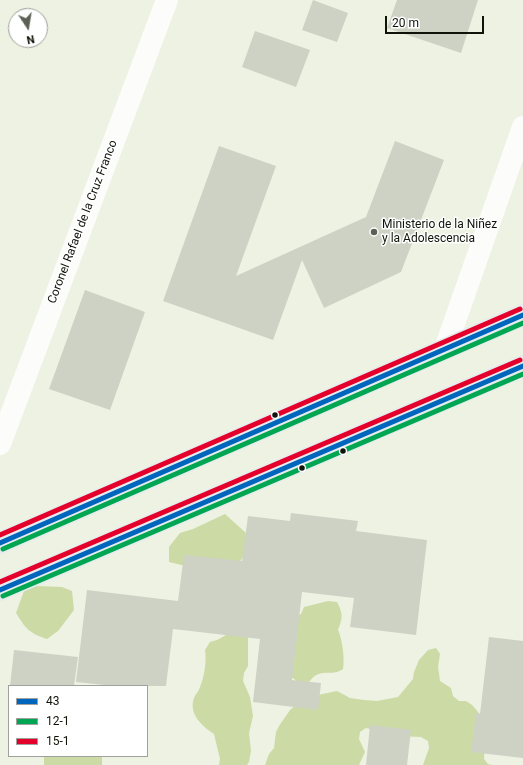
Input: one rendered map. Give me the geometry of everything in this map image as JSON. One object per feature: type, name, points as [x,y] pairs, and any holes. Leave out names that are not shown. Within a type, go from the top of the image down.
[{"type":"highway","points":[[0,542],[523,315]]},
{"type":"highway","points":[[0,590],[523,366]]},
{"type":"street","name":"Coronel Rafael de la Cruz Franco","points":[[0,444],[167,0]]},
{"type":"street","points":[[445,349],[523,127]]},
{"type":"green space","points":[[225,514],[246,533],[245,553],[237,567],[194,568],[169,562],[169,547],[180,533],[193,529]]},
{"type":"green space","points":[[36,586],[62,587],[72,591],[74,610],[58,631],[47,639],[28,630],[16,613],[25,588]]},
{"type":"green space","points":[[328,601],[337,602],[341,613],[341,622],[338,630],[343,649],[343,669],[334,673],[318,674],[309,682],[298,682],[290,676],[294,618],[301,614],[304,607]]},
{"type":"green space","points":[[248,633],[248,666],[244,673],[243,681],[250,697],[253,716],[249,733],[251,751],[249,762],[247,765],[219,765],[220,759],[214,734],[201,724],[195,715],[193,709],[194,698],[203,679],[206,654],[205,650],[210,642],[226,635]]},
{"type":"green space","points":[[436,648],[440,654],[438,667],[440,681],[451,688],[453,696],[459,701],[466,701],[472,705],[486,721],[484,759],[488,764],[492,765],[423,765],[429,748],[428,741],[421,737],[399,736],[366,728],[360,732],[359,739],[365,752],[359,765],[265,765],[269,754],[274,748],[276,732],[279,726],[290,710],[301,701],[313,696],[337,691],[350,698],[364,700],[377,701],[398,697],[413,679],[419,660],[428,650]]},
{"type":"green space","points":[[44,757],[102,757],[102,765],[44,765]]},
{"type":"building","points":[[313,0],[348,13],[337,42],[302,30]]},
{"type":"building","points":[[397,0],[478,0],[461,53],[387,28]]},
{"type":"building","points":[[255,31],[310,50],[296,87],[242,67]]},
{"type":"building","points":[[395,141],[444,160],[401,272],[324,308],[302,260],[273,340],[163,301],[219,146],[276,166],[236,276],[366,217]]},
{"type":"building","points":[[85,290],[145,312],[110,410],[49,389]]},
{"type":"building","points":[[291,513],[358,521],[356,531],[427,540],[416,635],[350,627],[354,598],[302,592],[292,680],[321,683],[318,710],[253,702],[260,639],[173,629],[166,686],[104,685],[76,682],[87,590],[178,601],[184,555],[242,561],[248,516],[290,521]]},
{"type":"building","points":[[489,637],[523,641],[523,758],[471,752],[476,713],[480,714]]},
{"type":"building","points":[[14,650],[78,657],[74,685],[10,685]]},
{"type":"building","points":[[370,725],[411,730],[407,765],[366,765]]},
{"type":"transit line","name":"15-1","points":[[0,535],[520,309]]},
{"type":"transit line","name":"43","points":[[0,543],[523,315]]},
{"type":"transit line","name":"12-1","points":[[3,549],[523,323]]},
{"type":"transit line","name":"15-1","points":[[0,582],[520,360]]},
{"type":"transit line","name":"43","points":[[0,590],[523,366]]},
{"type":"transit line","name":"12-1","points":[[3,596],[523,374]]},
{"type":"place","name":"Ministerio de la Niñez y la Adolescencia","points":[[374,232]]}]
